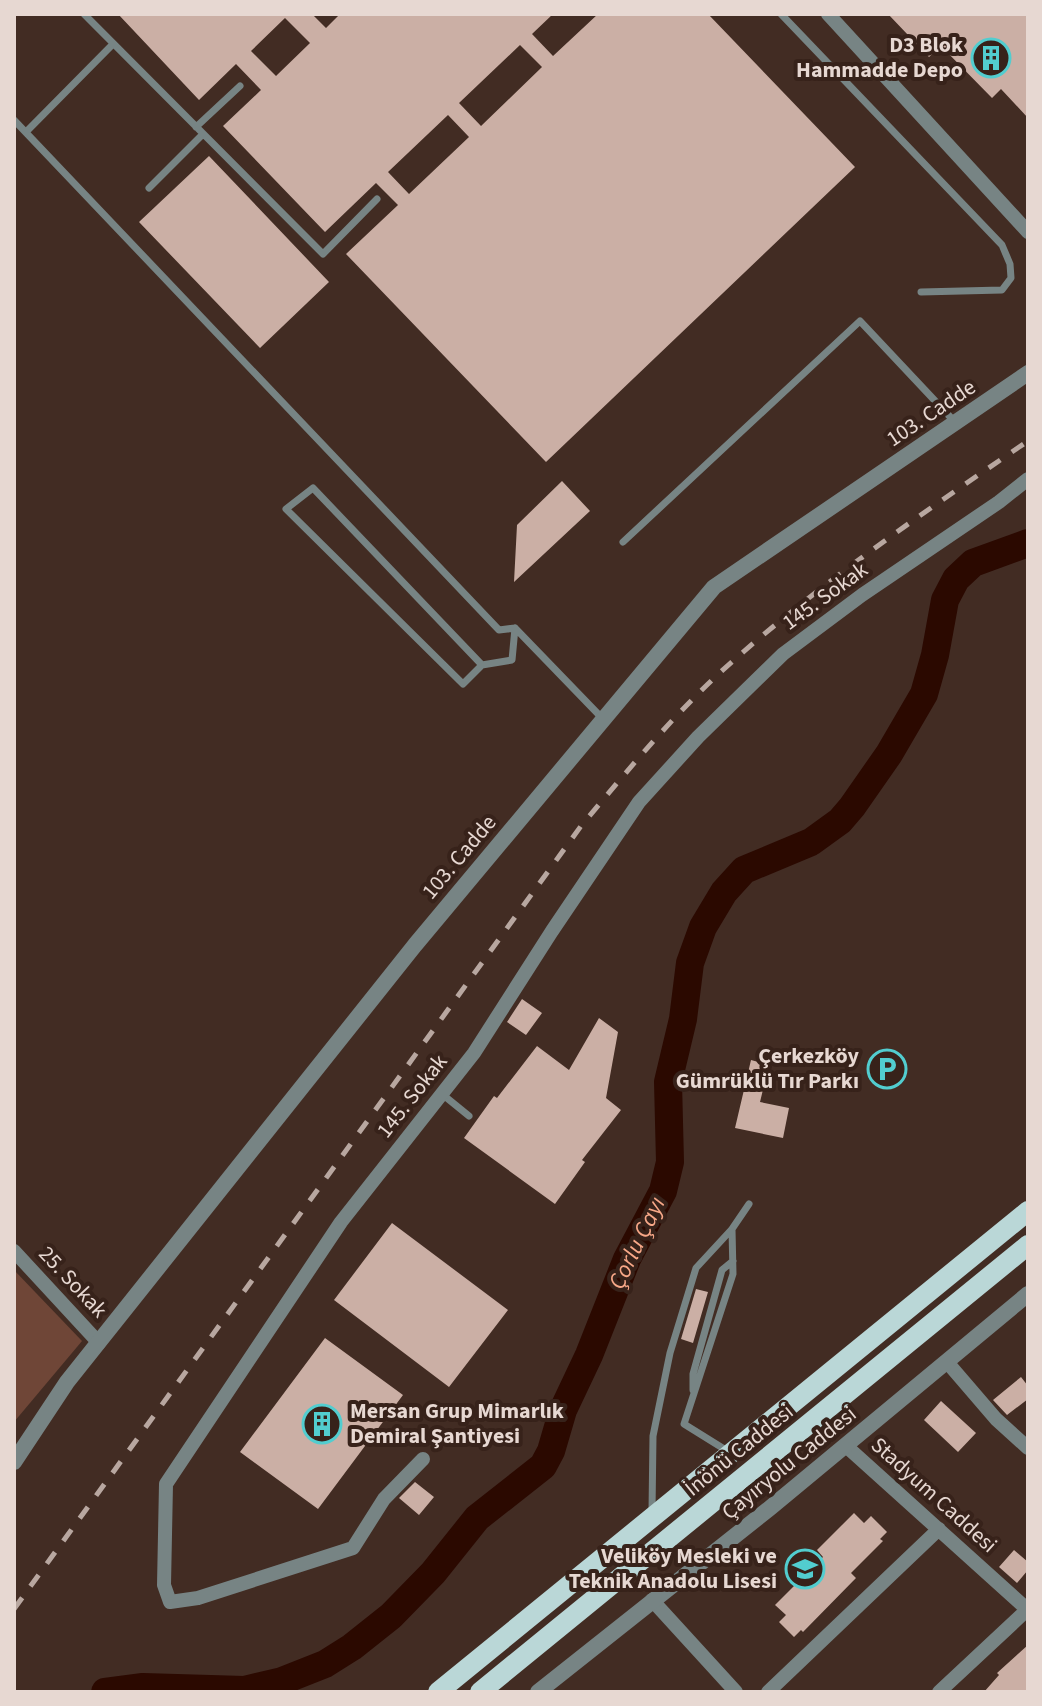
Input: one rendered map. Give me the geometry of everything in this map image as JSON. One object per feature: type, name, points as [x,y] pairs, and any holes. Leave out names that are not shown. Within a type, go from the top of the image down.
[{"type":"main road","points":[[438,1692],[1028,1211]]},
{"type":"main road","name":"İnönü Caddesi","points":[[480,1692],[1028,1245]]},
{"type":"street","points":[[828,14],[1028,232]]},
{"type":"street","name":"103. Cadde","points":[[14,1462],[67,1382],[415,945],[714,587],[1028,373]]},
{"type":"street","name":"145. Sokak","points":[[423,1459],[384,1499],[353,1548],[198,1598],[170,1602],[164,1585],[166,1484],[341,1222],[474,1053],[639,802],[698,737],[783,654],[1028,479]]},
{"type":"street","name":"25. Sokak","points":[[14,1251],[99,1343]]},
{"type":"street","name":"Çayıryolu Caddesi","points":[[538,1692],[846,1446],[1028,1294]]},
{"type":"street","points":[[947,1362],[996,1419],[1028,1448]]},
{"type":"street","name":"Stadyum Caddesi","points":[[846,1446],[1028,1609]]},
{"type":"street","points":[[768,1692],[939,1529]]},
{"type":"street","points":[[652,1600],[736,1692]]},
{"type":"street","points":[[939,1692],[1028,1609]]},
{"type":"street","points":[[555,1678],[568,1692]]},
{"type":"lane","points":[[84,14],[323,254],[377,199]]},
{"type":"lane","points":[[781,14],[1002,245],[1010,264],[1011,278],[1002,290],[921,292]]},
{"type":"lane","points":[[26,132],[113,44]]},
{"type":"lane","points":[[196,127],[240,86]]},
{"type":"lane","points":[[14,120],[499,630],[515,628]]},
{"type":"lane","points":[[149,188],[203,134]]},
{"type":"lane","points":[[623,542],[860,321],[956,422]]},
{"type":"lane","points":[[482,665],[313,488],[286,509],[463,684],[482,665],[512,660],[515,628]]},
{"type":"lane","points":[[515,628],[604,719]]},
{"type":"lane","points":[[442,1094],[469,1116]]},
{"type":"lane","points":[[652,1518],[653,1436],[670,1353],[696,1268],[732,1229],[749,1204]]},
{"type":"lane","points":[[731,1453],[684,1424],[733,1274],[732,1229]]},
{"type":"shaded area","points":[[14,1270],[82,1341],[14,1422]]},
{"type":"building","points":[[118,14],[312,14],[326,28],[340,14],[553,14],[532,34],[553,56],[598,14],[708,14],[855,167],[546,462],[346,254],[398,205],[376,183],[325,232],[223,126],[261,90],[236,64],[199,100]],"holes":[[[285,18],[310,43],[276,76],[251,51]],[[520,45],[542,67],[481,126],[459,103]],[[448,115],[469,137],[409,194],[388,172]]]},
{"type":"building","points":[[888,14],[1028,14],[1028,118],[1001,89],[992,98],[941,46],[929,57]]},
{"type":"building","points":[[209,156],[329,282],[260,348],[139,222]]},
{"type":"building","points":[[562,481],[590,511],[514,582],[517,525]]},
{"type":"building","points":[[522,999],[542,1013],[526,1035],[507,1022]]},
{"type":"building","points":[[599,1018],[618,1032],[606,1098],[621,1110],[582,1160],[585,1162],[555,1204],[464,1138],[494,1096],[497,1098],[537,1046],[569,1070]]},
{"type":"building","points":[[751,1060],[769,1065],[760,1102],[789,1108],[783,1138],[735,1128]]},
{"type":"building","points":[[392,1223],[508,1310],[449,1387],[334,1300]]},
{"type":"building","points":[[696,1289],[708,1292],[693,1343],[681,1339]]},
{"type":"building","name":"Mersan Grup Mimarlık Demiral Şantiyesi","points":[[325,1338],[403,1395],[318,1509],[240,1452]]},
{"type":"building","points":[[1021,1377],[1028,1386],[1028,1399],[1007,1415],[993,1400]]},
{"type":"building","points":[[941,1401],[976,1433],[958,1452],[924,1420]]},
{"type":"building","points":[[415,1482],[434,1497],[419,1515],[399,1498]]},
{"type":"building","points":[[854,1513],[864,1523],[871,1516],[887,1532],[880,1539],[883,1541],[851,1573],[856,1578],[803,1632],[801,1630],[794,1637],[779,1622],[786,1615],[775,1605],[823,1557],[817,1550]]},
{"type":"building","points":[[1014,1550],[1028,1562],[1028,1570],[1017,1583],[999,1567]]},
{"type":"building","points":[[1028,1645],[1028,1692],[984,1692],[999,1675],[997,1673]]},
{"type":"waterway","name":"Çorlu Çayı","points":[[105,1692],[143,1687],[244,1690],[282,1681],[325,1664],[391,1616],[433,1573],[477,1518],[543,1466],[551,1451],[563,1410],[589,1355],[627,1259],[663,1191],[670,1162],[668,1082],[683,1019],[690,963],[703,927],[724,892],[744,870],[811,842],[840,821],[852,807],[889,754],[924,694],[945,600],[956,579],[973,563],[1028,543]]},
{"type":"railway","points":[[14,1609],[581,826],[635,762],[693,699],[769,630],[878,546],[1028,441]]},
{"type":"place","name":"D3 Blok Hammadde Depo","points":[[991,58]]},
{"type":"place","name":"Çerkezköy Gümrüklü Tır Parkı","points":[[887,1069]]},
{"type":"place","name":"Mersan Grup Mimarlık Demiral Şantiyesi","points":[[322,1424]]},
{"type":"place","name":"Veliköy Mesleki ve Teknik Anadolu Lisesi","points":[[805,1569]]}]
